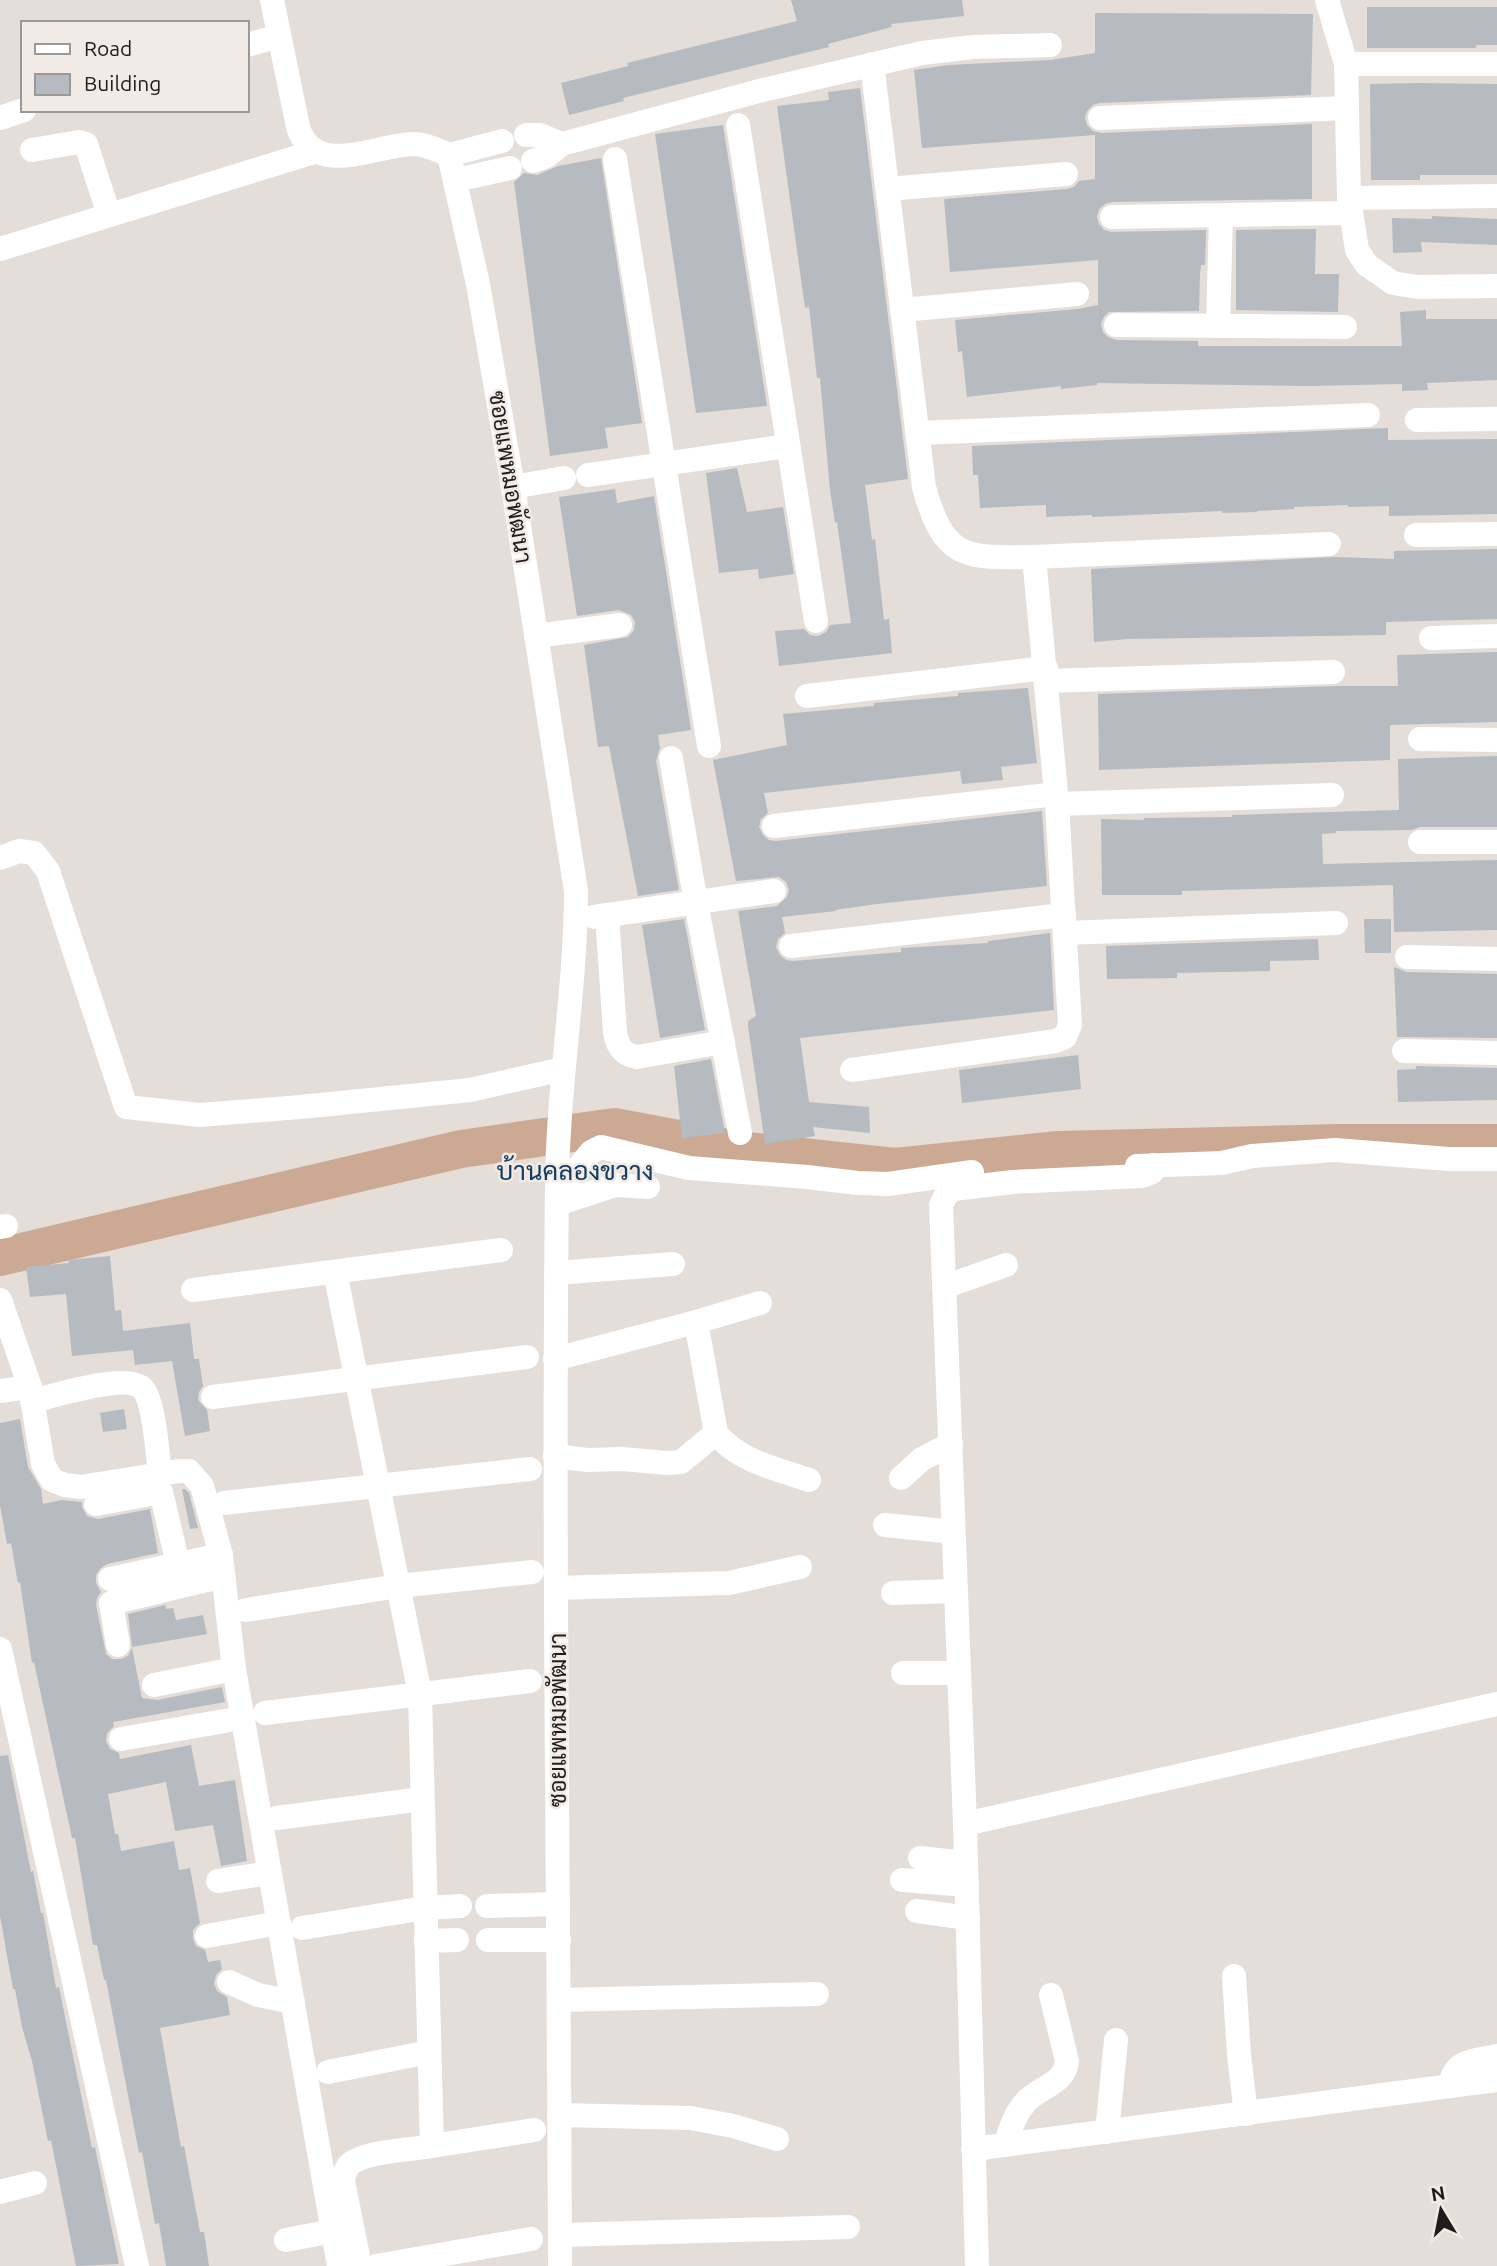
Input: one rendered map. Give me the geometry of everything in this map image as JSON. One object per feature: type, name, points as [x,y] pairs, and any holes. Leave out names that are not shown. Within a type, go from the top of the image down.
[{"type":"street","points":[[272,0],[298,127],[301,137],[314,152]]},
{"type":"street","points":[[1327,0],[1346,64],[1350,206],[1357,250],[1367,265],[1393,283],[1418,287],[1497,286]]},
{"type":"street","points":[[248,45],[279,36]]},
{"type":"street","points":[[456,180],[521,165],[547,156],[562,144],[759,90],[872,64],[922,53],[973,47],[1050,45]]},
{"type":"street","points":[[872,64],[924,487],[931,513],[940,532],[953,546],[968,555],[1034,557],[1329,544]]},
{"type":"street","points":[[1346,64],[1497,64]]},
{"type":"street","points":[[1100,118],[1347,107]]},
{"type":"street","points":[[0,118],[21,111]]},
{"type":"street","points":[[738,125],[816,621]]},
{"type":"street","points":[[0,249],[314,152],[328,156],[344,155],[415,144],[449,155],[514,138],[540,135],[562,144]]},
{"type":"street","points":[[32,149],[79,142],[86,144],[109,215]]},
{"type":"street","name":"ซอยแพหมอพัฒนา","points":[[449,155],[478,284],[513,487],[576,891],[576,946],[560,1097],[556,1273],[560,2266]]},
{"type":"street","points":[[615,159],[709,746]]},
{"type":"street","points":[[888,189],[1066,174]]},
{"type":"street","points":[[1112,217],[1221,217],[1497,195]]},
{"type":"street","points":[[1218,326],[1221,217]]},
{"type":"street","points":[[902,310],[1077,294]]},
{"type":"street","points":[[1116,325],[1345,327]]},
{"type":"street","points":[[917,433],[1368,415]]},
{"type":"street","points":[[1418,420],[1497,419]]},
{"type":"street","points":[[513,487],[787,446]]},
{"type":"street","points":[[1416,535],[1497,534]]},
{"type":"street","points":[[852,1070],[1056,1041],[1065,1037],[1070,1025],[1057,799],[1034,557]]},
{"type":"street","points":[[536,636],[620,625]]},
{"type":"street","points":[[1431,638],[1497,636]]},
{"type":"street","points":[[807,696],[1046,674],[1333,672]]},
{"type":"street","points":[[1420,739],[1497,740]]},
{"type":"street","points":[[671,758],[740,1133]]},
{"type":"street","points":[[774,826],[1057,799],[1332,795]]},
{"type":"street","points":[[1420,842],[1497,842]]},
{"type":"street","points":[[0,858],[19,852],[34,852],[48,871],[126,1107],[200,1115],[300,1107],[470,1090],[563,1069]]},
{"type":"street","points":[[576,919],[774,891]]},
{"type":"street","points":[[607,915],[615,1032],[622,1051],[630,1056],[637,1056],[723,1042]]},
{"type":"street","points":[[791,946],[1065,924],[1336,923]]},
{"type":"street","points":[[1407,957],[1497,959]]},
{"type":"street","points":[[1404,1051],[1497,1053]]},
{"type":"street","points":[[557,1189],[591,1152],[600,1147],[689,1168],[876,1185],[1065,1164],[1100,1169],[1218,1163],[1252,1156],[1335,1150],[1449,1159],[1497,1159]]},
{"type":"street","points":[[977,2266],[967,1874],[941,1205],[953,1189],[1013,1182],[1142,1176],[1152,1172],[1154,1165]]},
{"type":"street","points":[[557,1189],[615,1185],[648,1187]]},
{"type":"street","points":[[193,1290],[501,1250]]},
{"type":"street","points":[[556,1273],[673,1264]]},
{"type":"street","points":[[944,1287],[1006,1265]]},
{"type":"street","points":[[335,1272],[420,1694],[432,2147]]},
{"type":"street","points":[[555,1359],[760,1303]]},
{"type":"street","points":[[1,1306],[31,1394],[43,1464],[51,1480],[81,1487],[189,1471],[202,1486],[222,1565],[234,1669],[254,1715],[270,1873],[290,1925],[293,2002],[339,2266]]},
{"type":"street","points":[[696,1322],[716,1433],[728,1448],[752,1460],[809,1479]]},
{"type":"street","points":[[213,1396],[527,1357]]},
{"type":"street","points":[[0,1391],[31,1394],[128,1382],[142,1388],[150,1401],[160,1475]]},
{"type":"street","points":[[555,1456],[587,1460],[681,1462],[716,1433]]},
{"type":"street","points":[[901,1478],[922,1458],[951,1444]]},
{"type":"street","points":[[224,1503],[530,1468]]},
{"type":"street","points":[[96,1504],[161,1492],[178,1564]]},
{"type":"street","points":[[885,1525],[953,1532]]},
{"type":"street","points":[[110,1579],[178,1564],[222,1565]]},
{"type":"street","points":[[118,1645],[111,1603],[222,1565]]},
{"type":"street","points":[[556,1588],[729,1583],[800,1567]]},
{"type":"street","points":[[246,1611],[398,1586],[532,1572]]},
{"type":"street","points":[[893,1592],[955,1591]]},
{"type":"street","points":[[0,1649],[137,2266]]},
{"type":"street","points":[[154,1685],[234,1669]]},
{"type":"street","points":[[903,1673],[958,1673]]},
{"type":"street","points":[[121,1739],[254,1715],[530,1681]]},
{"type":"street","points":[[965,1824],[1497,1704]]},
{"type":"street","points":[[277,1818],[422,1799]]},
{"type":"street","points":[[920,1858],[967,1874]]},
{"type":"street","points":[[218,1881],[270,1873]]},
{"type":"street","points":[[902,1880],[967,1874]]},
{"type":"street","points":[[487,1906],[558,1904]]},
{"type":"street","points":[[207,1936],[425,1908],[460,1906]]},
{"type":"street","points":[[917,1911],[968,1917]]},
{"type":"street","points":[[426,1941],[457,1940]]},
{"type":"street","points":[[488,1940],[559,1940]]},
{"type":"street","points":[[1234,1976],[1246,2114]]},
{"type":"street","points":[[229,1982],[258,1995],[293,2002]]},
{"type":"street","points":[[559,2000],[817,1994]]},
{"type":"street","points":[[1005,2145],[1015,2115],[1026,2100],[1066,2071],[1067,2062],[1051,1995]]},
{"type":"street","points":[[1107,2132],[1116,2040]]},
{"type":"street","points":[[328,2072],[429,2052]]},
{"type":"street","points":[[1450,2087],[1452,2073],[1457,2067],[1497,2056]]},
{"type":"street","points":[[973,2149],[1497,2080]]},
{"type":"street","points":[[559,2115],[691,2118],[733,2126],[776,2139]]},
{"type":"street","points":[[360,2266],[343,2181],[345,2171],[351,2164],[361,2158],[534,2130]]},
{"type":"street","points":[[0,2192],[35,2183]]},
{"type":"street","points":[[559,2235],[848,2227]]},
{"type":"street","points":[[286,2240],[333,2231]]},
{"type":"street","points":[[376,2266],[531,2239]]},
{"type":"building","points":[[791,0],[962,0],[964,16],[891,24],[892,27],[828,44],[829,47],[623,98],[624,101],[569,115],[561,83],[628,66],[627,63],[797,21]]},
{"type":"building","points":[[1367,7],[1497,7],[1497,45],[1476,45],[1476,48],[1367,48]]},
{"type":"building","points":[[1095,13],[1313,14],[1311,95],[1099,103],[1087,111],[1087,125],[1093,131],[1101,133],[1312,124],[1312,199],[1112,202],[1099,209],[1099,224],[1104,230],[1112,232],[1206,230],[1205,265],[1201,265],[1200,274],[1199,311],[1109,312],[1101,324],[1108,337],[1116,340],[1198,341],[1198,346],[1402,346],[1400,312],[1426,310],[1426,319],[1497,319],[1497,380],[1427,383],[1428,390],[1402,391],[1402,384],[1310,386],[1097,383],[1061,389],[1061,386],[967,397],[962,351],[958,352],[955,320],[1098,305],[1098,260],[950,272],[944,199],[1067,189],[1074,187],[1079,181],[1095,179],[1095,135],[922,148],[914,70],[949,65],[1050,60],[1095,53]]},
{"type":"building","points":[[1370,84],[1497,84],[1497,175],[1420,175],[1420,180],[1371,180]]},
{"type":"building","points":[[860,88],[908,479],[865,485],[872,540],[875,539],[884,620],[889,619],[892,653],[779,666],[775,631],[804,629],[810,635],[818,636],[826,632],[830,625],[851,623],[830,490],[820,378],[817,378],[809,307],[805,308],[777,106],[829,100],[828,92]]},
{"type":"building","points":[[723,125],[767,406],[696,413],[655,134]]},
{"type":"building","points":[[601,158],[642,423],[605,428],[608,448],[550,456],[514,182],[524,173],[537,175],[558,166]]},
{"type":"building","points":[[1432,216],[1497,219],[1497,245],[1421,242],[1422,252],[1393,253],[1392,218],[1432,219]]},
{"type":"building","points":[[1316,229],[1315,274],[1339,274],[1338,312],[1236,310],[1236,230]]},
{"type":"building","points":[[1388,428],[1388,440],[1497,439],[1497,514],[1389,516],[1389,506],[1348,505],[1294,507],[1257,512],[1046,517],[1046,505],[980,508],[978,475],[973,475],[972,446]]},
{"type":"building","points":[[737,468],[747,512],[783,507],[794,574],[759,579],[758,569],[719,573],[706,473]]},
{"type":"building","points":[[615,489],[617,503],[654,496],[691,730],[658,735],[660,748],[656,761],[679,890],[638,896],[609,746],[598,747],[584,645],[628,637],[634,630],[635,622],[631,615],[619,610],[577,616],[559,497]]},
{"type":"building","points":[[1497,549],[1497,619],[1386,622],[1386,635],[1128,639],[1094,642],[1091,569],[1335,557],[1394,559],[1394,551]]},
{"type":"building","points":[[1497,652],[1497,722],[1390,725],[1390,760],[1099,770],[1098,694],[1398,686],[1397,655]]},
{"type":"building","points":[[1028,688],[1037,763],[1001,767],[1003,780],[962,784],[960,771],[764,793],[768,813],[761,819],[759,827],[769,840],[776,841],[1042,811],[1047,886],[782,917],[785,933],[778,939],[776,947],[786,960],[793,961],[901,952],[901,948],[988,943],[1050,933],[1054,1010],[800,1038],[809,1102],[869,1107],[870,1133],[813,1127],[815,1136],[765,1144],[748,1026],[748,1021],[756,1016],[738,911],[777,906],[787,897],[789,890],[786,882],[779,877],[736,881],[713,760],[787,745],[783,714],[958,696],[958,693]]},
{"type":"building","points":[[1497,756],[1497,827],[1420,827],[1412,830],[1336,831],[1322,834],[1323,864],[1497,860],[1497,930],[1394,932],[1393,885],[1182,891],[1182,895],[1102,895],[1101,819],[1144,820],[1399,810],[1398,759]]},
{"type":"building","points":[[684,919],[705,1030],[660,1038],[642,925]]},
{"type":"building","points":[[1364,919],[1391,919],[1391,953],[1365,953]]},
{"type":"building","points":[[1318,939],[1319,960],[1270,961],[1270,971],[1177,973],[1177,978],[1107,979],[1106,946]]},
{"type":"building","points":[[1394,967],[1407,972],[1497,974],[1497,1038],[1397,1037]]},
{"type":"building","points":[[1078,1055],[1081,1089],[962,1103],[959,1070]]},
{"type":"building","points":[[711,1059],[725,1133],[682,1138],[674,1066]]},
{"type":"building","points":[[1416,1066],[1497,1068],[1497,1100],[1398,1102],[1397,1070],[1416,1069]]},
{"type":"building","points":[[110,1256],[115,1311],[121,1310],[123,1331],[190,1323],[194,1359],[199,1359],[203,1386],[198,1400],[207,1410],[210,1431],[185,1436],[172,1361],[135,1365],[133,1350],[72,1356],[66,1294],[30,1297],[26,1267]]},
{"type":"building","points":[[124,1409],[127,1429],[103,1432],[100,1413]]},
{"type":"building","points":[[20,1419],[28,1467],[41,1489],[43,1504],[62,1500],[82,1502],[87,1516],[98,1519],[150,1509],[158,1553],[107,1564],[96,1575],[96,1583],[101,1592],[96,1605],[106,1654],[112,1659],[121,1659],[128,1656],[132,1648],[142,1698],[157,1700],[222,1687],[225,1702],[113,1722],[114,1726],[107,1733],[106,1741],[110,1749],[119,1753],[120,1759],[191,1745],[199,1786],[235,1780],[247,1861],[221,1866],[213,1825],[175,1831],[166,1782],[108,1794],[121,1851],[174,1841],[179,1870],[190,1868],[200,1923],[193,1930],[193,1939],[196,1946],[205,1950],[208,1962],[220,1960],[222,1969],[216,1975],[214,1984],[217,1991],[227,1997],[230,2015],[160,2028],[181,2147],[184,2146],[209,2266],[166,2266],[159,2223],[155,2224],[142,2152],[139,2153],[106,1980],[97,1945],[93,1945],[75,1838],[72,1838],[34,1662],[32,1663],[20,1582],[18,1583],[11,1543],[7,1544],[0,1505],[0,1423]]},
{"type":"building","points":[[182,1489],[189,1493],[198,1528],[190,1529]]},
{"type":"building","points":[[165,1605],[166,1609],[173,1608],[176,1620],[203,1615],[207,1634],[132,1647],[128,1614]]},
{"type":"building","points":[[8,1755],[31,1872],[33,1871],[43,1913],[56,1988],[59,1987],[119,2264],[76,2266],[51,2140],[48,2141],[32,2061],[13,1989],[0,1916],[0,1756]]},
{"type":"waterway","points":[[0,1257],[461,1149],[614,1127],[737,1150],[895,1167],[1058,1150],[1338,1143],[1497,1143]]},
{"type":"district","name":"บ้านคลองขวาง","points":[[575,1170]]}]
